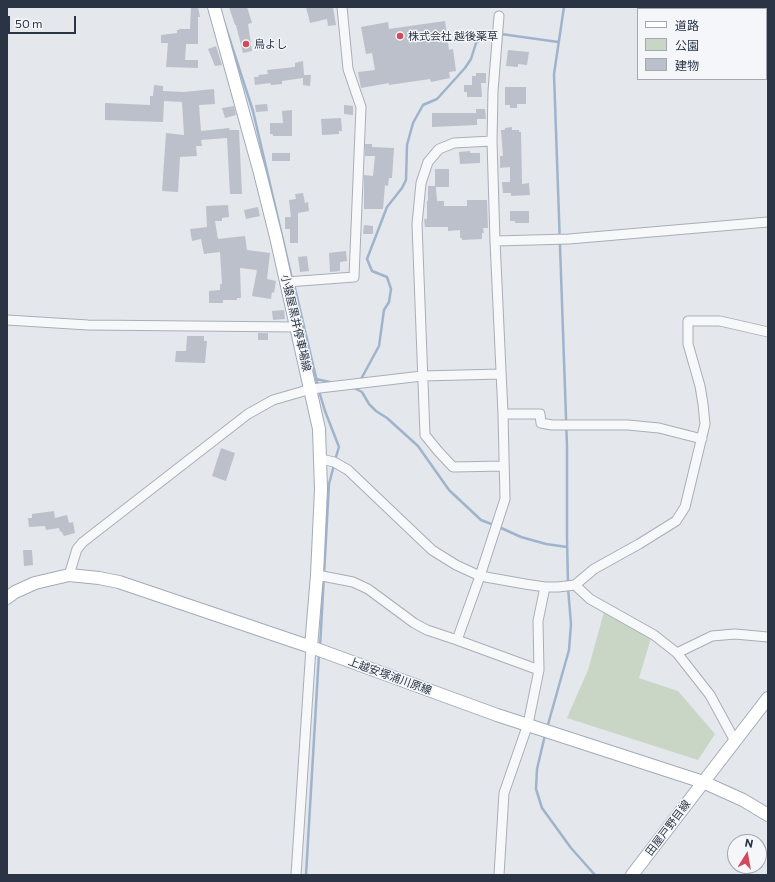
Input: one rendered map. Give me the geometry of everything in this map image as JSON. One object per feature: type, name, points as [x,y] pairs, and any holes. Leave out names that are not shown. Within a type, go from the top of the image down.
[{"type":"main road","name":"小猿屋黒井停車場線","points":[[214,7],[260,172],[287,282],[319,429],[321,489],[317,576],[311,647]]},
{"type":"main road","name":"上越安塚浦川原線","points":[[7,598],[15,592],[35,583],[69,575],[119,582],[311,647],[497,715],[703,782],[743,800],[768,815]]},
{"type":"main road","name":"田屋戸野目線","points":[[633,875],[768,698]]},
{"type":"street","points":[[287,282],[354,277],[361,107],[348,69],[342,7]]},
{"type":"street","points":[[457,640],[505,499],[492,140],[492,90],[499,16]]},
{"type":"street","points":[[492,140],[454,143],[439,149],[428,162],[421,183],[417,224],[422,376],[425,435],[438,451],[453,467],[504,466]]},
{"type":"street","points":[[495,241],[569,239],[768,222]]},
{"type":"street","points":[[7,320],[88,325],[296,327]]},
{"type":"street","points":[[321,459],[334,462],[348,470],[432,550],[456,565],[480,576],[545,587],[575,585],[594,569],[676,521],[685,507],[705,424],[703,404],[688,344],[688,321],[720,321],[768,332]]},
{"type":"street","points":[[69,575],[77,549],[83,542],[248,414],[273,400],[311,389],[422,376],[501,374]]},
{"type":"street","points":[[503,414],[540,414],[541,423],[552,425],[628,425],[659,428],[702,439]]},
{"type":"street","points":[[317,576],[353,582],[368,589],[414,623],[427,630],[539,670]]},
{"type":"street","points":[[575,585],[590,599],[654,635],[677,653],[710,695],[735,741]]},
{"type":"street","points":[[499,875],[504,793],[528,724],[539,670],[538,621],[545,587]]},
{"type":"street","points":[[677,653],[712,636],[735,634],[768,637]]},
{"type":"street","points":[[296,875],[311,647]]},
{"type":"green space","points":[[604,612],[651,638],[639,678],[678,691],[715,734],[698,760],[567,718],[588,670]]},
{"type":"building","points":[[191,7],[198,7],[200,17],[198,17],[198,44],[186,44],[185,60],[198,60],[198,68],[166,67],[168,43],[161,43],[161,35],[177,33],[177,30],[179,29],[190,29]]},
{"type":"building","points":[[229,7],[247,7],[252,23],[248,24],[252,51],[243,53],[236,25]]},
{"type":"building","points":[[306,7],[333,7],[336,25],[328,26],[327,19],[310,23]]},
{"type":"building","points":[[445,21],[449,50],[453,49],[456,71],[449,72],[450,78],[431,82],[430,79],[389,85],[389,83],[361,88],[358,72],[375,70],[372,53],[366,54],[361,27],[388,22],[389,29]]},
{"type":"building","points":[[216,46],[222,65],[215,66],[208,49]]},
{"type":"building","points":[[508,50],[529,52],[527,65],[518,64],[518,67],[506,66]]},
{"type":"building","points":[[303,61],[304,75],[311,75],[310,86],[303,85],[303,78],[282,81],[282,84],[271,85],[270,83],[255,85],[254,77],[268,74],[267,70],[295,67],[295,63]]},
{"type":"building","points":[[476,73],[486,73],[486,83],[481,83],[482,97],[467,97],[467,92],[464,92],[464,85],[472,85],[472,76],[476,76]]},
{"type":"building","points":[[154,85],[163,86],[163,91],[183,92],[214,89],[215,104],[199,105],[201,131],[229,128],[230,130],[239,130],[242,194],[230,194],[227,138],[201,140],[202,146],[196,146],[197,156],[180,157],[178,192],[162,191],[166,133],[184,135],[182,102],[164,101],[163,122],[105,120],[105,103],[150,105],[150,96],[153,96]]},
{"type":"building","points":[[505,87],[526,87],[526,104],[517,104],[517,108],[510,108],[510,105],[505,105]]},
{"type":"building","points":[[267,104],[268,111],[256,112],[255,105]]},
{"type":"building","points":[[344,105],[353,106],[353,115],[344,114]]},
{"type":"building","points":[[234,106],[236,115],[225,118],[222,108]]},
{"type":"building","points":[[476,109],[485,109],[486,119],[477,119],[477,125],[432,127],[432,113],[476,113]]},
{"type":"building","points":[[292,110],[292,136],[273,136],[273,134],[270,134],[270,123],[283,123],[282,111]]},
{"type":"building","points":[[341,118],[342,131],[339,131],[339,134],[322,135],[321,119]]},
{"type":"building","points":[[512,127],[512,130],[519,130],[519,132],[521,132],[522,184],[529,183],[530,195],[511,196],[511,193],[503,193],[502,182],[510,182],[510,167],[500,168],[500,156],[503,156],[501,130]]},
{"type":"building","points":[[365,144],[372,144],[372,147],[394,148],[392,178],[389,178],[388,186],[385,185],[383,209],[364,209],[364,175],[373,176],[375,156],[365,156]]},
{"type":"building","points":[[470,151],[470,153],[480,153],[480,163],[460,164],[459,152]]},
{"type":"building","points":[[272,153],[290,153],[290,161],[272,161]]},
{"type":"building","points":[[435,169],[449,169],[449,187],[436,187],[437,201],[444,201],[444,206],[467,206],[467,200],[487,200],[488,228],[483,228],[484,233],[482,233],[482,239],[462,240],[462,238],[460,238],[460,230],[448,231],[448,227],[425,227],[424,219],[427,219],[428,186],[435,186]]},
{"type":"building","points":[[303,193],[305,203],[308,202],[309,211],[298,213],[298,243],[290,243],[290,229],[285,229],[285,217],[291,217],[289,200],[296,199],[295,194]]},
{"type":"building","points":[[228,205],[229,217],[222,218],[222,221],[215,221],[218,239],[245,236],[247,250],[270,253],[267,279],[276,281],[274,293],[272,292],[271,299],[252,296],[257,270],[240,268],[241,298],[237,298],[237,300],[223,300],[223,303],[209,303],[209,291],[220,290],[220,284],[222,284],[220,252],[204,254],[201,239],[192,241],[190,229],[207,227],[206,206]]},
{"type":"building","points":[[258,207],[260,216],[246,219],[244,210]]},
{"type":"building","points":[[510,211],[529,211],[529,223],[515,223],[515,221],[510,221]]},
{"type":"building","points":[[364,225],[373,226],[373,234],[363,234]]},
{"type":"building","points":[[346,251],[347,261],[340,262],[340,271],[330,272],[329,253]]},
{"type":"building","points":[[307,256],[309,271],[300,272],[298,257]]},
{"type":"building","points":[[284,310],[285,319],[273,320],[272,311]]},
{"type":"building","points":[[258,333],[268,333],[268,340],[258,340]]},
{"type":"building","points":[[187,336],[204,336],[204,341],[207,341],[205,363],[175,362],[176,351],[186,351]]},
{"type":"building","points":[[221,448],[235,453],[226,481],[212,476]]},
{"type":"building","points":[[54,511],[55,518],[67,515],[69,523],[73,522],[75,533],[64,536],[61,531],[60,532],[59,528],[46,530],[45,526],[29,527],[28,518],[32,518],[32,514]]},
{"type":"building","points":[[23,550],[32,550],[33,565],[24,566]]},
{"type":"waterway","points":[[564,7],[554,74],[567,446],[568,583]]},
{"type":"waterway","points":[[223,19],[253,111],[292,279]]},
{"type":"waterway","points":[[360,381],[379,346],[384,310],[389,302],[391,289],[387,277],[372,271],[367,259],[387,207],[402,188],[406,180],[407,145],[413,123],[423,105],[437,99],[465,68],[471,59],[476,43],[487,32],[558,42]]},
{"type":"waterway","points":[[294,284],[318,386]]},
{"type":"waterway","points":[[316,379],[334,383]]},
{"type":"waterway","points":[[354,388],[362,392],[369,404],[376,411],[387,418],[418,446],[449,490],[481,520],[494,525]]},
{"type":"waterway","points":[[319,391],[339,447],[335,460]]},
{"type":"waterway","points":[[320,647],[329,484],[334,465]]},
{"type":"waterway","points":[[499,527],[521,537],[546,544],[567,547]]},
{"type":"waterway","points":[[547,728],[569,650],[571,624],[568,588]]},
{"type":"waterway","points":[[306,875],[319,654]]},
{"type":"waterway","points":[[545,735],[537,769],[536,789],[542,808],[571,848],[595,875]]},
{"type":"place","name":"株式会社 越後薬草","points":[[400,36]]},
{"type":"place","name":"鳥よし","points":[[246,44]]}]
